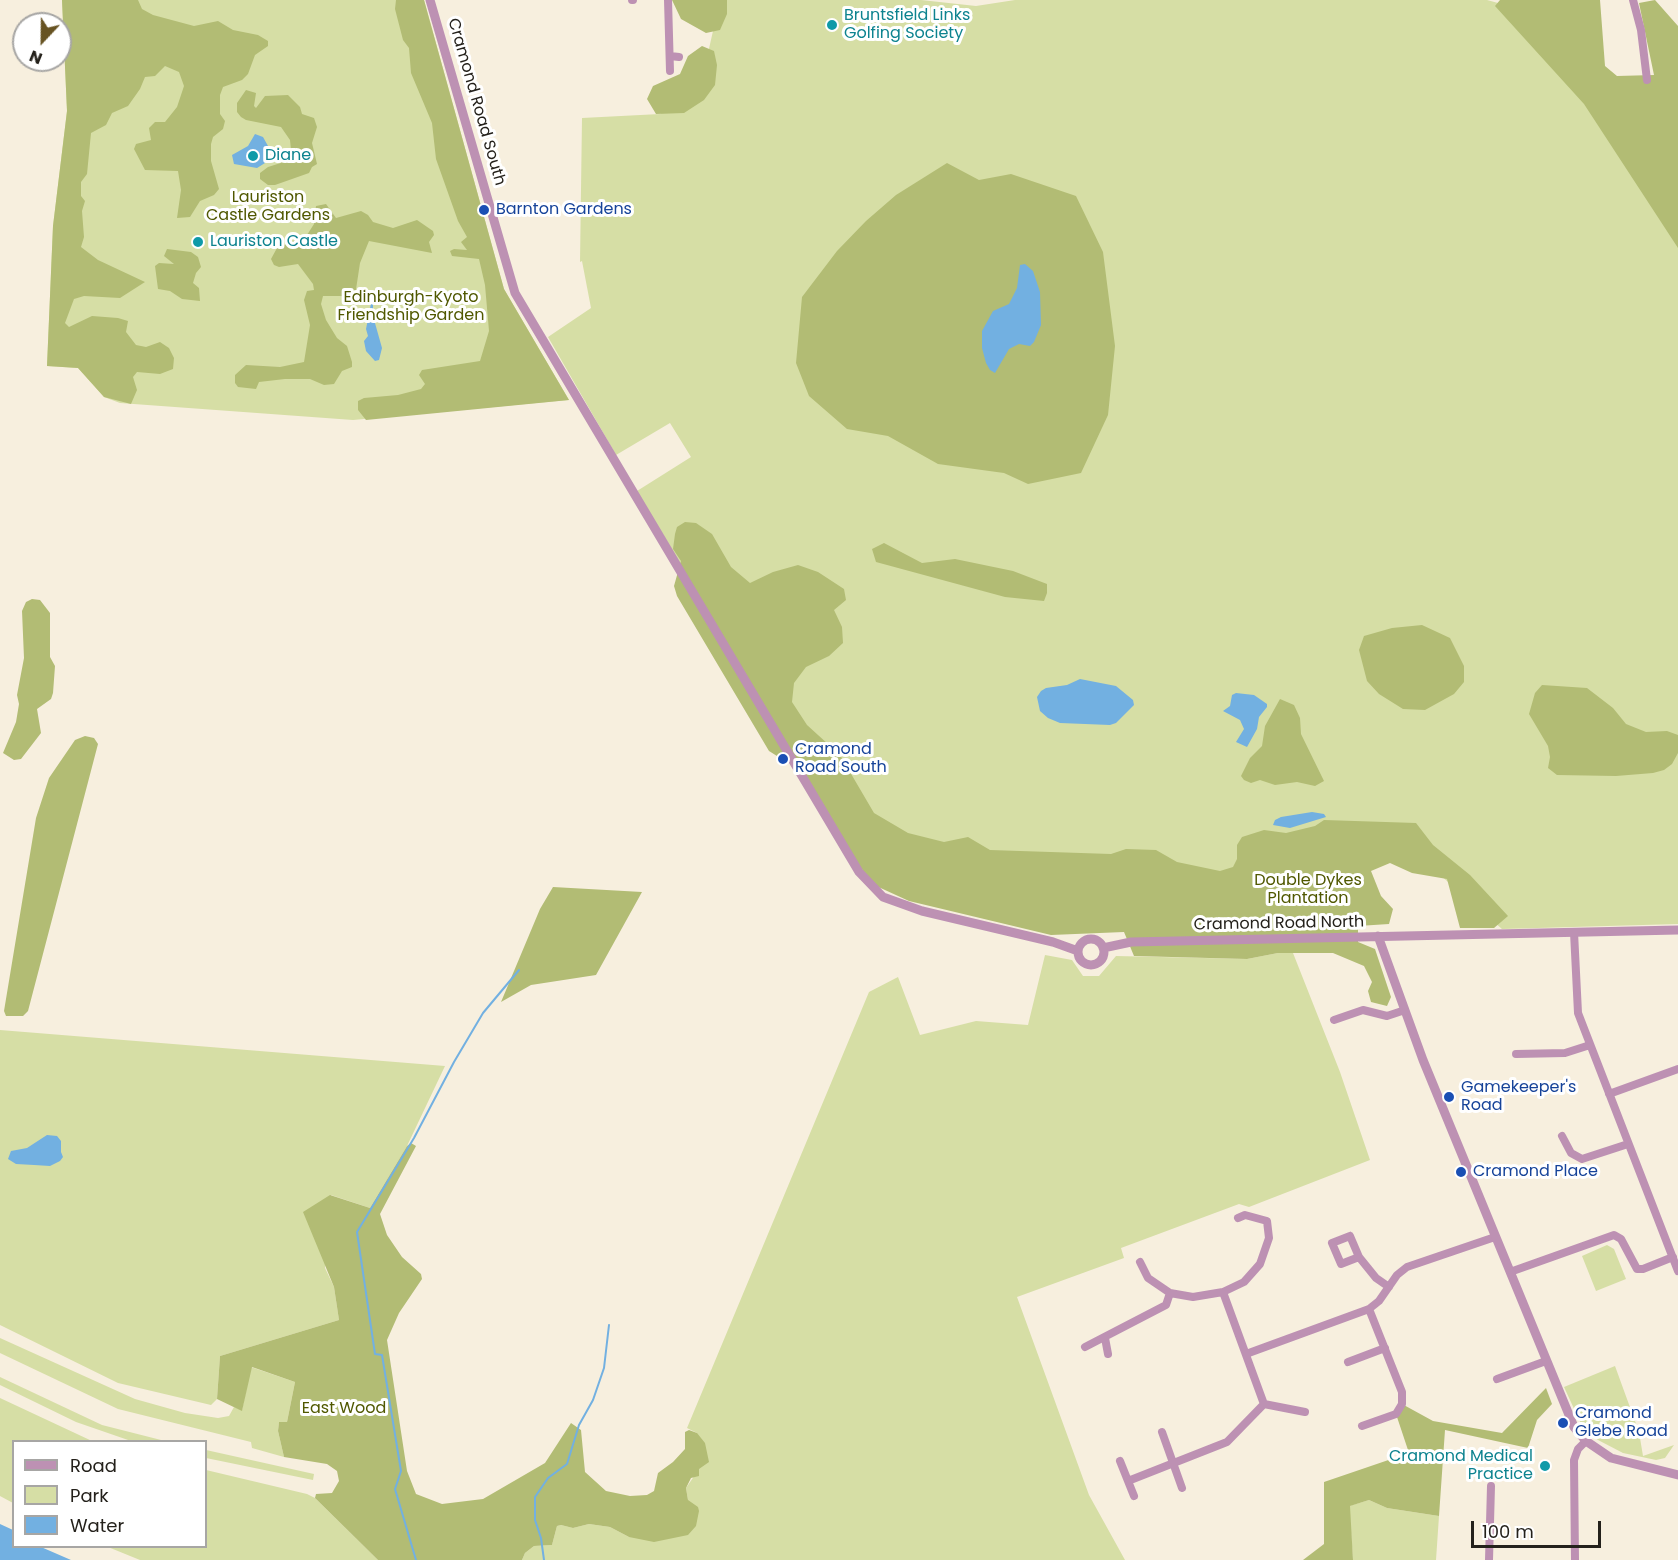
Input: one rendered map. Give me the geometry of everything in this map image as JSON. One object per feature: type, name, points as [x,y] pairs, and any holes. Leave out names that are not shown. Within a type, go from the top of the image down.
[{"type":"street","name":"Cramond Road South","points":[[430,0],[515,292],[846,854],[871,887],[883,897],[922,911],[1053,942],[1078,951]]},
{"type":"street","points":[[668,0],[670,71]]},
{"type":"street","points":[[1633,0],[1641,30],[1647,80]]},
{"type":"street","points":[[670,56],[680,57]]},
{"type":"street","points":[[1378,936],[1678,930]]},
{"type":"street","points":[[1574,932],[1576,1003],[1590,1045],[1678,1271]]},
{"type":"street","name":"Cramond Road North","points":[[1103,948],[1131,942],[1378,936],[1495,1237],[1569,1417],[1586,1441]]},
{"type":"street","points":[[1091,939],[1097,941],[1103,948],[1102,959],[1093,964],[1083,962],[1078,951],[1081,944],[1091,939]]},
{"type":"street","points":[[1334,1020],[1363,1010],[1387,1016],[1405,1010]]},
{"type":"street","points":[[1516,1054],[1565,1053],[1590,1045]]},
{"type":"street","points":[[1610,1094],[1678,1069]]},
{"type":"street","points":[[1562,1136],[1571,1153],[1582,1159],[1628,1144]]},
{"type":"street","points":[[1140,1263],[1148,1278],[1170,1293],[1192,1297],[1223,1292],[1244,1282],[1257,1267],[1269,1238],[1267,1221],[1245,1215],[1238,1218]]},
{"type":"street","points":[[1510,1272],[1614,1235],[1621,1239],[1637,1269],[1643,1269],[1673,1257]]},
{"type":"street","points":[[1246,1354],[1369,1309],[1407,1267],[1495,1237]]},
{"type":"street","points":[[1359,1257],[1376,1278],[1389,1287]]},
{"type":"street","points":[[1223,1292],[1264,1404]]},
{"type":"street","points":[[1085,1347],[1166,1305],[1170,1293]]},
{"type":"street","points":[[1362,1426],[1396,1414],[1402,1404],[1402,1392],[1369,1309]]},
{"type":"street","points":[[1105,1338],[1108,1354]]},
{"type":"street","points":[[1348,1362],[1385,1348]]},
{"type":"street","points":[[1497,1379],[1546,1361]]},
{"type":"street","points":[[1264,1404],[1305,1412]]},
{"type":"street","points":[[1128,1481],[1227,1442],[1264,1404]]},
{"type":"street","points":[[1162,1432],[1182,1488]]},
{"type":"street","points":[[1575,1560],[1574,1460],[1578,1449],[1586,1441],[1611,1458],[1678,1475]]},
{"type":"street","points":[[1120,1461],[1134,1496]]},
{"type":"street","points":[[1489,1560],[1491,1486]]},
{"type":"green space","name":"Lauriston Castle Gardens","points":[[62,0],[424,0],[504,289],[569,400],[353,420],[120,403],[104,397],[78,368],[47,366],[53,226],[67,111],[65,72],[72,72],[72,12],[63,12]]},
{"type":"green space","points":[[62,0],[138,0],[142,9],[153,15],[194,26],[218,21],[233,30],[258,35],[268,41],[268,46],[255,55],[248,74],[242,80],[223,87],[220,95],[220,114],[225,121],[223,129],[213,137],[211,144],[211,161],[219,189],[214,195],[200,201],[190,217],[177,218],[181,190],[178,171],[145,170],[134,149],[136,144],[151,140],[149,128],[155,122],[165,122],[177,107],[184,86],[179,72],[165,66],[155,76],[145,77],[128,106],[112,113],[106,125],[91,133],[87,174],[81,182],[81,196],[85,201],[82,211],[84,237],[81,247],[98,260],[145,282],[120,298],[84,296],[74,299],[65,323],[69,327],[92,316],[118,318],[128,321],[126,332],[136,345],[146,347],[160,342],[169,348],[174,358],[173,369],[160,374],[137,372],[133,377],[137,390],[131,404],[104,397],[78,368],[47,366],[53,226],[67,111],[65,72],[72,72],[72,12],[63,12]]},
{"type":"green space","points":[[396,0],[424,0],[504,289],[569,400],[366,420],[358,410],[358,401],[364,398],[398,395],[421,389],[425,384],[419,375],[422,370],[480,361],[489,331],[485,285],[479,259],[452,256],[450,251],[467,250],[461,242],[467,237],[458,221],[436,159],[432,123],[411,73],[409,48],[403,40],[395,9]]},
{"type":"green space","points":[[672,0],[727,0],[727,14],[720,30],[706,33],[681,19]]},
{"type":"green space","points":[[720,0],[921,0],[976,6],[1015,0],[1487,0],[1498,3],[1591,103],[1678,235],[1678,924],[1502,929],[1408,847],[1244,884],[873,886],[637,491],[691,457],[670,423],[616,455],[548,337],[591,308],[582,261],[580,262],[582,118],[660,114],[701,84]]},
{"type":"green space","points":[[1500,0],[1600,0],[1605,66],[1617,76],[1654,75],[1639,3],[1655,0],[1678,26],[1678,248],[1584,104],[1495,6]]},
{"type":"green space","points":[[702,46],[714,51],[717,65],[715,85],[704,100],[684,113],[656,114],[647,99],[653,86],[680,74],[688,56]]},
{"type":"green space","points":[[246,90],[256,93],[254,106],[256,108],[265,96],[288,95],[300,107],[302,114],[314,118],[317,127],[312,143],[317,164],[309,173],[275,185],[268,185],[260,179],[260,173],[268,167],[287,161],[291,150],[290,140],[281,127],[241,117],[237,112],[237,103]]},
{"type":"green space","points":[[947,163],[979,180],[1011,174],[1076,196],[1103,252],[1115,346],[1108,415],[1081,473],[1028,484],[1004,473],[938,464],[888,436],[847,429],[809,396],[796,363],[802,297],[837,251],[866,221],[896,195]]},
{"type":"green space","points":[[326,204],[336,218],[361,211],[373,222],[393,228],[417,220],[433,231],[434,235],[429,242],[432,253],[369,241],[360,263],[355,296],[323,296],[321,304],[326,320],[337,338],[347,346],[352,362],[352,367],[342,371],[334,384],[324,385],[310,379],[285,379],[259,382],[256,389],[238,387],[235,383],[235,375],[246,365],[280,367],[304,362],[310,325],[304,300],[307,291],[314,290],[313,284],[298,264],[279,267],[274,265],[271,259],[277,248],[307,235],[314,224],[316,206]]},
{"type":"green space","points":[[167,249],[191,252],[198,257],[201,267],[193,283],[199,288],[200,301],[182,299],[170,291],[158,289],[155,266],[159,263],[174,264],[164,256]]},
{"type":"green space","name":"Double Dykes Plantation","points":[[685,522],[696,523],[712,534],[731,567],[750,583],[773,572],[798,565],[818,572],[844,589],[846,600],[834,610],[842,627],[843,643],[829,656],[806,667],[794,683],[792,702],[807,725],[840,755],[874,813],[908,833],[944,842],[968,837],[990,850],[1111,854],[1126,849],[1156,850],[1177,862],[1220,871],[1233,867],[1237,859],[1237,845],[1242,837],[1264,830],[1286,833],[1315,826],[1324,820],[1416,823],[1433,845],[1470,875],[1508,916],[1494,928],[1460,928],[1447,879],[1412,873],[1390,863],[1371,871],[1381,896],[1393,909],[1389,924],[1358,926],[1358,942],[1375,949],[1391,997],[1387,1006],[1371,1002],[1368,991],[1372,982],[1364,966],[1333,953],[1278,953],[1247,959],[1134,956],[1124,932],[1051,935],[909,901],[874,885],[854,859],[790,756],[777,756],[769,751],[677,596],[674,586],[681,561],[673,549],[677,527]]},
{"type":"green space","points":[[884,543],[922,563],[955,559],[1013,571],[1047,584],[1047,593],[1044,601],[1005,597],[876,562],[872,549]]},
{"type":"green space","points":[[32,599],[40,600],[50,613],[50,657],[55,666],[53,693],[51,699],[37,709],[41,733],[21,759],[14,760],[3,753],[16,722],[19,704],[17,695],[24,658],[22,611],[26,602]]},
{"type":"green space","points":[[1422,625],[1450,638],[1464,666],[1464,682],[1454,694],[1425,710],[1403,709],[1379,694],[1367,681],[1359,650],[1364,636],[1392,628]]},
{"type":"green space","points":[[1542,685],[1587,688],[1613,708],[1626,724],[1646,732],[1667,731],[1678,735],[1678,753],[1672,764],[1664,770],[1653,773],[1616,776],[1557,775],[1548,768],[1550,757],[1548,746],[1529,714],[1535,693]]},
{"type":"green space","points":[[1280,699],[1294,705],[1300,718],[1301,734],[1324,781],[1315,786],[1297,782],[1275,785],[1260,780],[1251,783],[1241,776],[1250,758],[1262,746],[1265,726]]},
{"type":"green space","points":[[85,736],[94,738],[98,744],[28,1011],[23,1016],[6,1016],[4,1011],[36,818],[49,778],[75,740]]},
{"type":"green space","points":[[553,887],[642,892],[596,975],[531,985],[501,1002],[540,909]]},
{"type":"green space","points":[[1278,953],[1293,953],[1340,1072],[1370,1160],[1249,1207],[1239,1204],[1121,1248],[1124,1258],[1017,1297],[1089,1495],[1125,1560],[522,1560],[525,1553],[534,1546],[552,1545],[557,1526],[573,1528],[589,1524],[610,1527],[629,1537],[688,1500],[686,1488],[699,1469],[697,1433],[687,1428],[869,992],[898,977],[920,1035],[976,1021],[1028,1025],[1045,955],[1072,960],[1083,976],[1099,976],[1116,956],[1247,959]]},
{"type":"green space","points":[[0,1030],[445,1066],[407,1146],[370,1208],[331,1195],[325,1268],[334,1287],[339,1320],[220,1356],[217,1399],[211,1405],[118,1383],[0,1325]]},
{"type":"green space","name":"East Wood","points":[[411,1143],[416,1146],[380,1214],[387,1235],[402,1257],[421,1274],[422,1279],[399,1313],[387,1340],[407,1471],[416,1494],[442,1504],[483,1499],[545,1463],[571,1423],[581,1430],[585,1472],[606,1491],[630,1496],[647,1495],[654,1491],[658,1473],[685,1449],[685,1432],[689,1430],[697,1433],[705,1443],[709,1462],[699,1469],[699,1476],[691,1478],[686,1488],[688,1500],[698,1507],[699,1511],[696,1526],[688,1535],[654,1542],[629,1537],[610,1527],[589,1524],[573,1528],[561,1525],[557,1526],[552,1545],[534,1546],[525,1553],[522,1560],[378,1560],[315,1498],[316,1494],[332,1493],[339,1481],[337,1471],[327,1464],[284,1457],[278,1431],[279,1422],[287,1422],[295,1382],[252,1367],[242,1411],[217,1399],[220,1356],[339,1320],[334,1287],[303,1212],[330,1195],[370,1208]]},
{"type":"green space","points":[[1607,1245],[1614,1249],[1626,1279],[1596,1291],[1582,1256]]},
{"type":"green space","points":[[0,1338],[135,1399],[185,1413],[218,1418],[229,1416],[234,1407],[242,1410],[251,1367],[295,1382],[287,1422],[279,1422],[278,1431],[284,1457],[252,1448],[251,1442],[118,1409],[0,1353]]},
{"type":"green space","points":[[1615,1366],[1639,1432],[1643,1456],[1674,1445],[1665,1458],[1656,1460],[1623,1453],[1598,1440],[1582,1426],[1564,1387]]},
{"type":"green space","points":[[0,1377],[102,1425],[161,1440],[128,1440],[76,1422],[0,1385]]},
{"type":"green space","points":[[1546,1388],[1552,1404],[1537,1420],[1528,1448],[1445,1430],[1439,1516],[1387,1508],[1369,1500],[1350,1506],[1353,1560],[1303,1560],[1324,1544],[1324,1482],[1409,1453],[1396,1414],[1402,1404],[1433,1421],[1502,1433]]},
{"type":"green space","points":[[0,1398],[90,1440],[12,1440],[12,1502],[0,1496]]},
{"type":"green space","points":[[207,1450],[314,1474],[313,1480],[207,1458]]},
{"type":"green space","points":[[207,1470],[307,1494],[315,1498],[378,1560],[140,1560],[110,1548],[207,1548]]},
{"type":"green space","points":[[1369,1500],[1387,1508],[1439,1516],[1436,1560],[1353,1560],[1349,1506]]},
{"type":"water","points":[[255,134],[263,137],[268,146],[269,155],[265,163],[257,168],[234,164],[232,155],[248,146]]},
{"type":"water","points":[[1025,264],[1033,271],[1040,292],[1041,325],[1034,342],[1030,346],[1019,344],[1009,349],[995,373],[986,363],[982,348],[982,331],[993,311],[1009,304],[1017,288],[1020,265]]},
{"type":"water","points":[[373,293],[373,316],[382,348],[379,360],[375,361],[366,351],[364,341],[368,336],[366,329]]},
{"type":"water","points":[[1080,679],[1116,686],[1133,700],[1134,705],[1116,723],[1110,725],[1060,723],[1048,718],[1040,711],[1037,697],[1041,691],[1067,685]]},
{"type":"water","points":[[1236,693],[1254,695],[1267,704],[1247,747],[1236,742],[1244,729],[1240,720],[1223,711],[1230,706],[1232,695]]},
{"type":"water","points":[[1312,812],[1324,814],[1326,817],[1290,828],[1273,825],[1275,820],[1281,817]]},
{"type":"water","points":[[47,1135],[57,1136],[61,1141],[63,1157],[60,1161],[50,1166],[16,1164],[8,1159],[11,1151],[27,1148]]},
{"type":"water","points":[[0,1524],[12,1530],[12,1548],[43,1548],[71,1560],[0,1560]]},
{"type":"waterway","points":[[416,1560],[395,1489],[401,1471],[382,1355],[375,1354],[357,1232],[414,1138],[483,1013],[519,970]]},
{"type":"waterway","points":[[544,1560],[541,1538],[535,1520],[535,1497],[548,1478],[567,1464],[579,1425],[593,1400],[604,1368],[609,1325]]},
{"type":"place","name":"Bruntsfield Links Golfing Society","points":[[832,25]]},
{"type":"place","name":"Diane","points":[[253,156]]},
{"type":"place","name":"Barnton Gardens","points":[[484,210]]},
{"type":"place","name":"Lauriston Castle","points":[[198,242]]},
{"type":"place","name":"Cramond Road South","points":[[783,759]]},
{"type":"place","name":"Gamekeeper's Road","points":[[1449,1097]]},
{"type":"place","name":"Cramond Place","points":[[1461,1172]]},
{"type":"place","name":"Cramond Glebe Road","points":[[1563,1423]]},
{"type":"place","name":"Cramond Medical Practice","points":[[1545,1466]]},
{"type":"park label","name":"Edinburgh-Kyoto Friendship Garden","points":[[411,307]]}]
